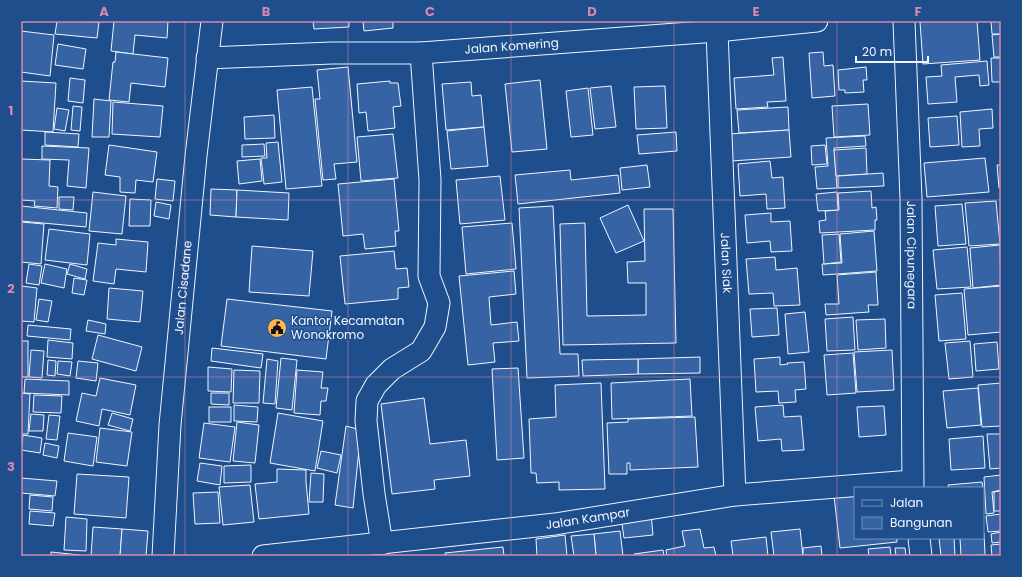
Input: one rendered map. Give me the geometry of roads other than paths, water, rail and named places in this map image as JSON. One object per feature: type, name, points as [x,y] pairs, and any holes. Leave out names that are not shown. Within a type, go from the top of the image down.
[{"type":"street","name":"Jalan Cisadane","points":[[163,556],[170,425],[212,21]]},
{"type":"street","name":"Jalan Komering","points":[[207,58],[332,53],[421,53],[550,45],[817,21]]},
{"type":"street","name":"Jalan Cipunegara","points":[[904,21],[911,199],[913,484]]},
{"type":"street","name":"Jalan Siak","points":[[717,31],[735,495]]},
{"type":"street","points":[[382,544],[374,494],[366,421],[367,401],[376,385],[392,370],[421,351],[435,327],[439,303],[429,276],[430,180],[421,53]]},
{"type":"street","name":"Jalan Kampar","points":[[864,487],[913,484]]},
{"type":"street","name":"Jalan Kampar","points":[[263,556],[555,524],[735,495],[854,488]]},
{"type":"street","points":[[919,539],[921,556]]},
{"type":"place","name":"Kantor Kecamatan Wonokromo","points":[[277,328]]}]
